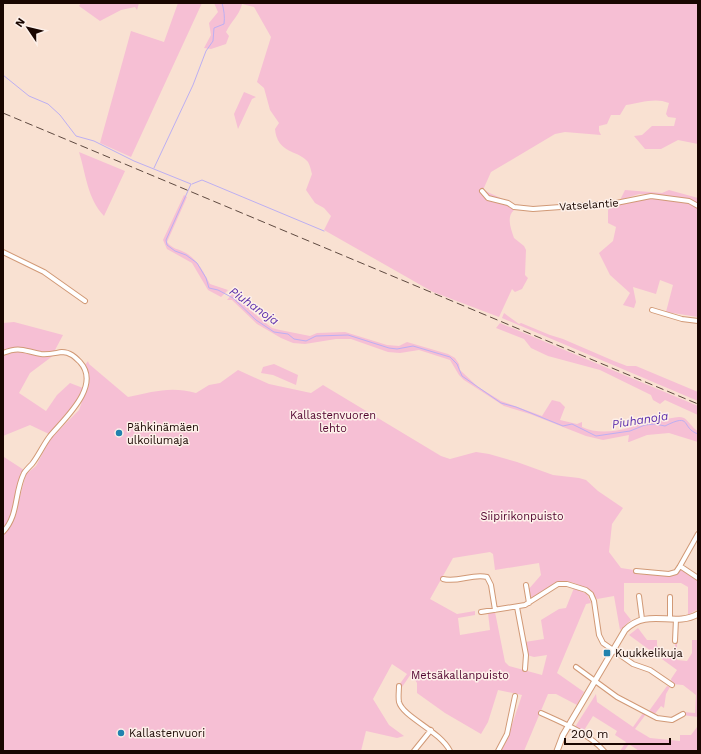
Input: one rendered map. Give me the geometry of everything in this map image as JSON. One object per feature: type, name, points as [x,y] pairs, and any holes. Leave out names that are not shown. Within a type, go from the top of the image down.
[{"type":"street","name":"Vatselantie","points":[[482,191],[488,198],[508,203],[514,207],[533,209],[616,203],[651,196],[689,201],[698,206]]},
{"type":"street","points":[[3,252],[44,272],[85,301]]},
{"type":"street","points":[[652,310],[682,319],[698,321]]},
{"type":"street","points":[[3,353],[24,349],[40,354],[65,352],[71,354],[82,364],[86,372],[86,380],[76,408],[48,438],[32,464],[24,472],[13,516],[3,532]]},
{"type":"street","points":[[636,571],[669,574],[676,572],[698,534]]},
{"type":"street","points":[[680,566],[698,578]]},
{"type":"street","points":[[443,579],[453,581],[481,576],[487,577],[491,584],[495,610]]},
{"type":"street","points":[[481,612],[516,607],[529,603],[558,584],[567,584],[586,590],[591,594],[594,601],[600,640],[612,650],[637,666],[650,670],[672,685]]},
{"type":"street","points":[[526,585],[529,603]]},
{"type":"street","points":[[639,596],[642,619]]},
{"type":"street","points":[[670,597],[670,618]]},
{"type":"street","points":[[516,607],[526,655],[525,669]]},
{"type":"street","points":[[558,751],[568,726],[594,680],[625,630],[631,624],[642,619],[688,618],[698,614]]},
{"type":"street","points":[[676,619],[676,641]]},
{"type":"street","points":[[576,667],[620,699],[634,704],[657,718],[672,720],[682,714]]},
{"type":"street","points":[[399,686],[399,702],[403,709],[443,740],[450,751]]},
{"type":"street","points":[[498,751],[507,734],[515,696]]},
{"type":"street","points":[[541,713],[568,726],[595,742],[604,751]]},
{"type":"street","points":[[414,751],[431,730]]},
{"type":"green space","points":[[81,3],[139,3],[137,10],[135,7],[121,10],[100,21],[79,6]]},
{"type":"green space","points":[[178,3],[202,3],[131,157],[100,143],[131,31],[164,42]]},
{"type":"green space","points":[[214,3],[698,3],[698,144],[678,140],[661,149],[645,149],[634,136],[642,135],[652,126],[674,126],[676,118],[668,117],[666,114],[669,103],[658,100],[648,101],[626,105],[620,115],[611,115],[607,124],[599,126],[601,135],[565,132],[555,134],[491,172],[483,190],[505,200],[514,210],[510,216],[511,227],[514,238],[524,246],[526,250],[525,275],[528,278],[522,289],[515,292],[512,289],[499,317],[433,292],[324,230],[331,216],[324,208],[315,203],[306,190],[312,174],[309,163],[304,158],[284,147],[280,143],[275,129],[279,123],[270,110],[264,88],[257,82],[271,37],[254,7],[242,4],[239,12],[226,32],[229,36],[226,44],[211,49],[204,48],[211,35],[209,23],[218,12]]},
{"type":"green space","points":[[244,92],[256,97],[252,99],[238,129],[234,114]]},
{"type":"green space","points":[[79,152],[125,171],[104,216],[98,209],[90,194]]},
{"type":"green space","points":[[625,190],[662,193],[669,190],[698,198],[698,204],[648,194],[639,194],[620,200]]},
{"type":"green space","points":[[184,195],[187,197],[167,242],[171,246],[186,253],[194,259],[210,284],[228,290],[221,297],[208,290],[192,263],[167,249],[163,240]]},
{"type":"green space","points":[[648,197],[689,203],[698,208],[698,317],[666,312],[673,285],[660,280],[656,294],[633,287],[636,302],[634,308],[623,305],[630,293],[610,275],[599,253],[613,241],[616,227],[608,223],[608,210],[611,206]]},
{"type":"green space","points":[[232,294],[272,328],[310,336],[317,333],[345,332],[387,345],[399,346],[407,342],[448,354],[455,358],[459,364],[460,370],[478,387],[501,401],[542,416],[552,400],[560,402],[565,407],[560,420],[577,424],[582,422],[582,427],[590,430],[618,430],[645,422],[652,418],[661,420],[681,417],[686,419],[698,431],[698,442],[669,433],[647,435],[629,442],[629,435],[603,440],[586,436],[530,414],[504,406],[464,380],[459,375],[450,360],[419,350],[400,353],[388,352],[351,339],[336,339],[305,344],[293,343],[257,324],[232,300],[227,300]]},
{"type":"green space","points":[[504,313],[519,324],[521,323],[563,339],[627,366],[636,366],[698,392],[698,401],[502,318]]},
{"type":"green space","points":[[14,322],[63,335],[54,352],[15,348],[3,352],[3,323]]},
{"type":"green space","points":[[500,323],[698,406],[698,415],[665,400],[660,404],[653,400],[651,395],[600,370],[548,356],[531,348],[524,339],[496,328]]},
{"type":"green space","points":[[17,351],[38,356],[54,355],[30,373],[19,393],[46,411],[57,395],[70,383],[83,388],[74,406],[49,434],[30,425],[3,436],[3,356]]},
{"type":"green space","points":[[88,361],[89,364],[128,397],[170,390],[196,393],[209,385],[220,383],[238,370],[269,384],[311,393],[323,385],[441,456],[450,459],[476,452],[489,454],[553,475],[586,480],[598,491],[623,508],[612,524],[609,552],[621,568],[634,570],[635,574],[668,576],[672,576],[682,569],[698,580],[698,609],[688,615],[688,587],[681,583],[624,583],[624,611],[631,620],[620,630],[614,596],[597,599],[586,588],[571,582],[561,582],[545,589],[530,599],[528,590],[541,575],[539,563],[495,570],[493,554],[490,552],[453,558],[430,599],[457,614],[475,611],[475,615],[458,618],[460,635],[490,630],[488,613],[495,612],[505,662],[509,666],[542,675],[547,655],[534,657],[527,655],[525,642],[544,639],[541,620],[559,609],[566,608],[574,588],[587,594],[591,603],[586,604],[557,673],[584,692],[577,705],[556,694],[548,694],[524,751],[501,751],[506,742],[522,695],[498,690],[488,722],[481,734],[445,713],[417,693],[417,683],[411,674],[402,687],[399,685],[407,674],[392,664],[373,699],[389,725],[404,736],[397,738],[366,731],[361,751],[3,751],[3,534],[14,518],[26,474],[36,466],[50,439],[79,410],[88,384],[88,371],[85,365]]},
{"type":"green space","points":[[274,364],[298,375],[296,385],[273,375],[261,373],[263,367]]},
{"type":"green space","points":[[3,446],[4,457],[24,470],[11,518],[3,529]]},
{"type":"green space","points":[[638,628],[647,640],[657,640],[657,646],[669,655],[675,655],[675,642],[677,642],[677,660],[687,661],[692,653],[692,640],[698,640],[698,717],[682,715],[683,712],[695,713],[696,695],[683,685],[672,684],[671,679],[677,670],[629,635]]},
{"type":"green space","points":[[667,686],[670,687],[666,694],[664,708],[661,706],[654,715],[649,711]]},
{"type":"green space","points":[[596,694],[597,702],[633,727],[643,713],[646,714],[635,729],[650,738],[680,741],[680,735],[691,735],[697,727],[698,717],[698,751],[639,751],[629,744],[624,751],[620,751],[626,742],[615,735],[617,731],[593,716],[583,732],[575,727]]},
{"type":"waterway","points":[[154,168],[193,85],[206,51],[213,41],[214,28],[224,24],[222,3]]},
{"type":"waterway","name":"Piuhanoja","points":[[3,75],[29,96],[48,104],[60,115],[76,136],[94,141],[134,161],[191,184],[166,240],[167,245],[175,251],[186,255],[197,263],[206,278],[209,288],[218,290],[233,298],[256,320],[274,332],[288,334],[294,339],[306,341],[316,336],[348,335],[389,348],[397,349],[413,346],[450,357],[457,364],[462,376],[501,403],[516,407],[563,426],[572,424],[596,436],[630,431],[645,425],[655,424],[665,426],[679,420],[685,422],[689,428],[698,434]]},
{"type":"waterway","points":[[192,184],[202,180],[324,231]]},
{"type":"railway","points":[[3,113],[698,404]]},
{"type":"place","name":"Pähkinämäen ulkoilumaja","points":[[119,433]]},
{"type":"place","name":"Kuukkelikuja","points":[[607,653]]},
{"type":"place","name":"Kallastenvuori","points":[[121,733]]},
{"type":"park label","name":"Kallastenvuoren lehto","points":[[333,421]]},
{"type":"park label","name":"Siipirikonpuisto","points":[[522,516]]},
{"type":"park label","name":"Metsäkallanpuisto","points":[[460,675]]}]
